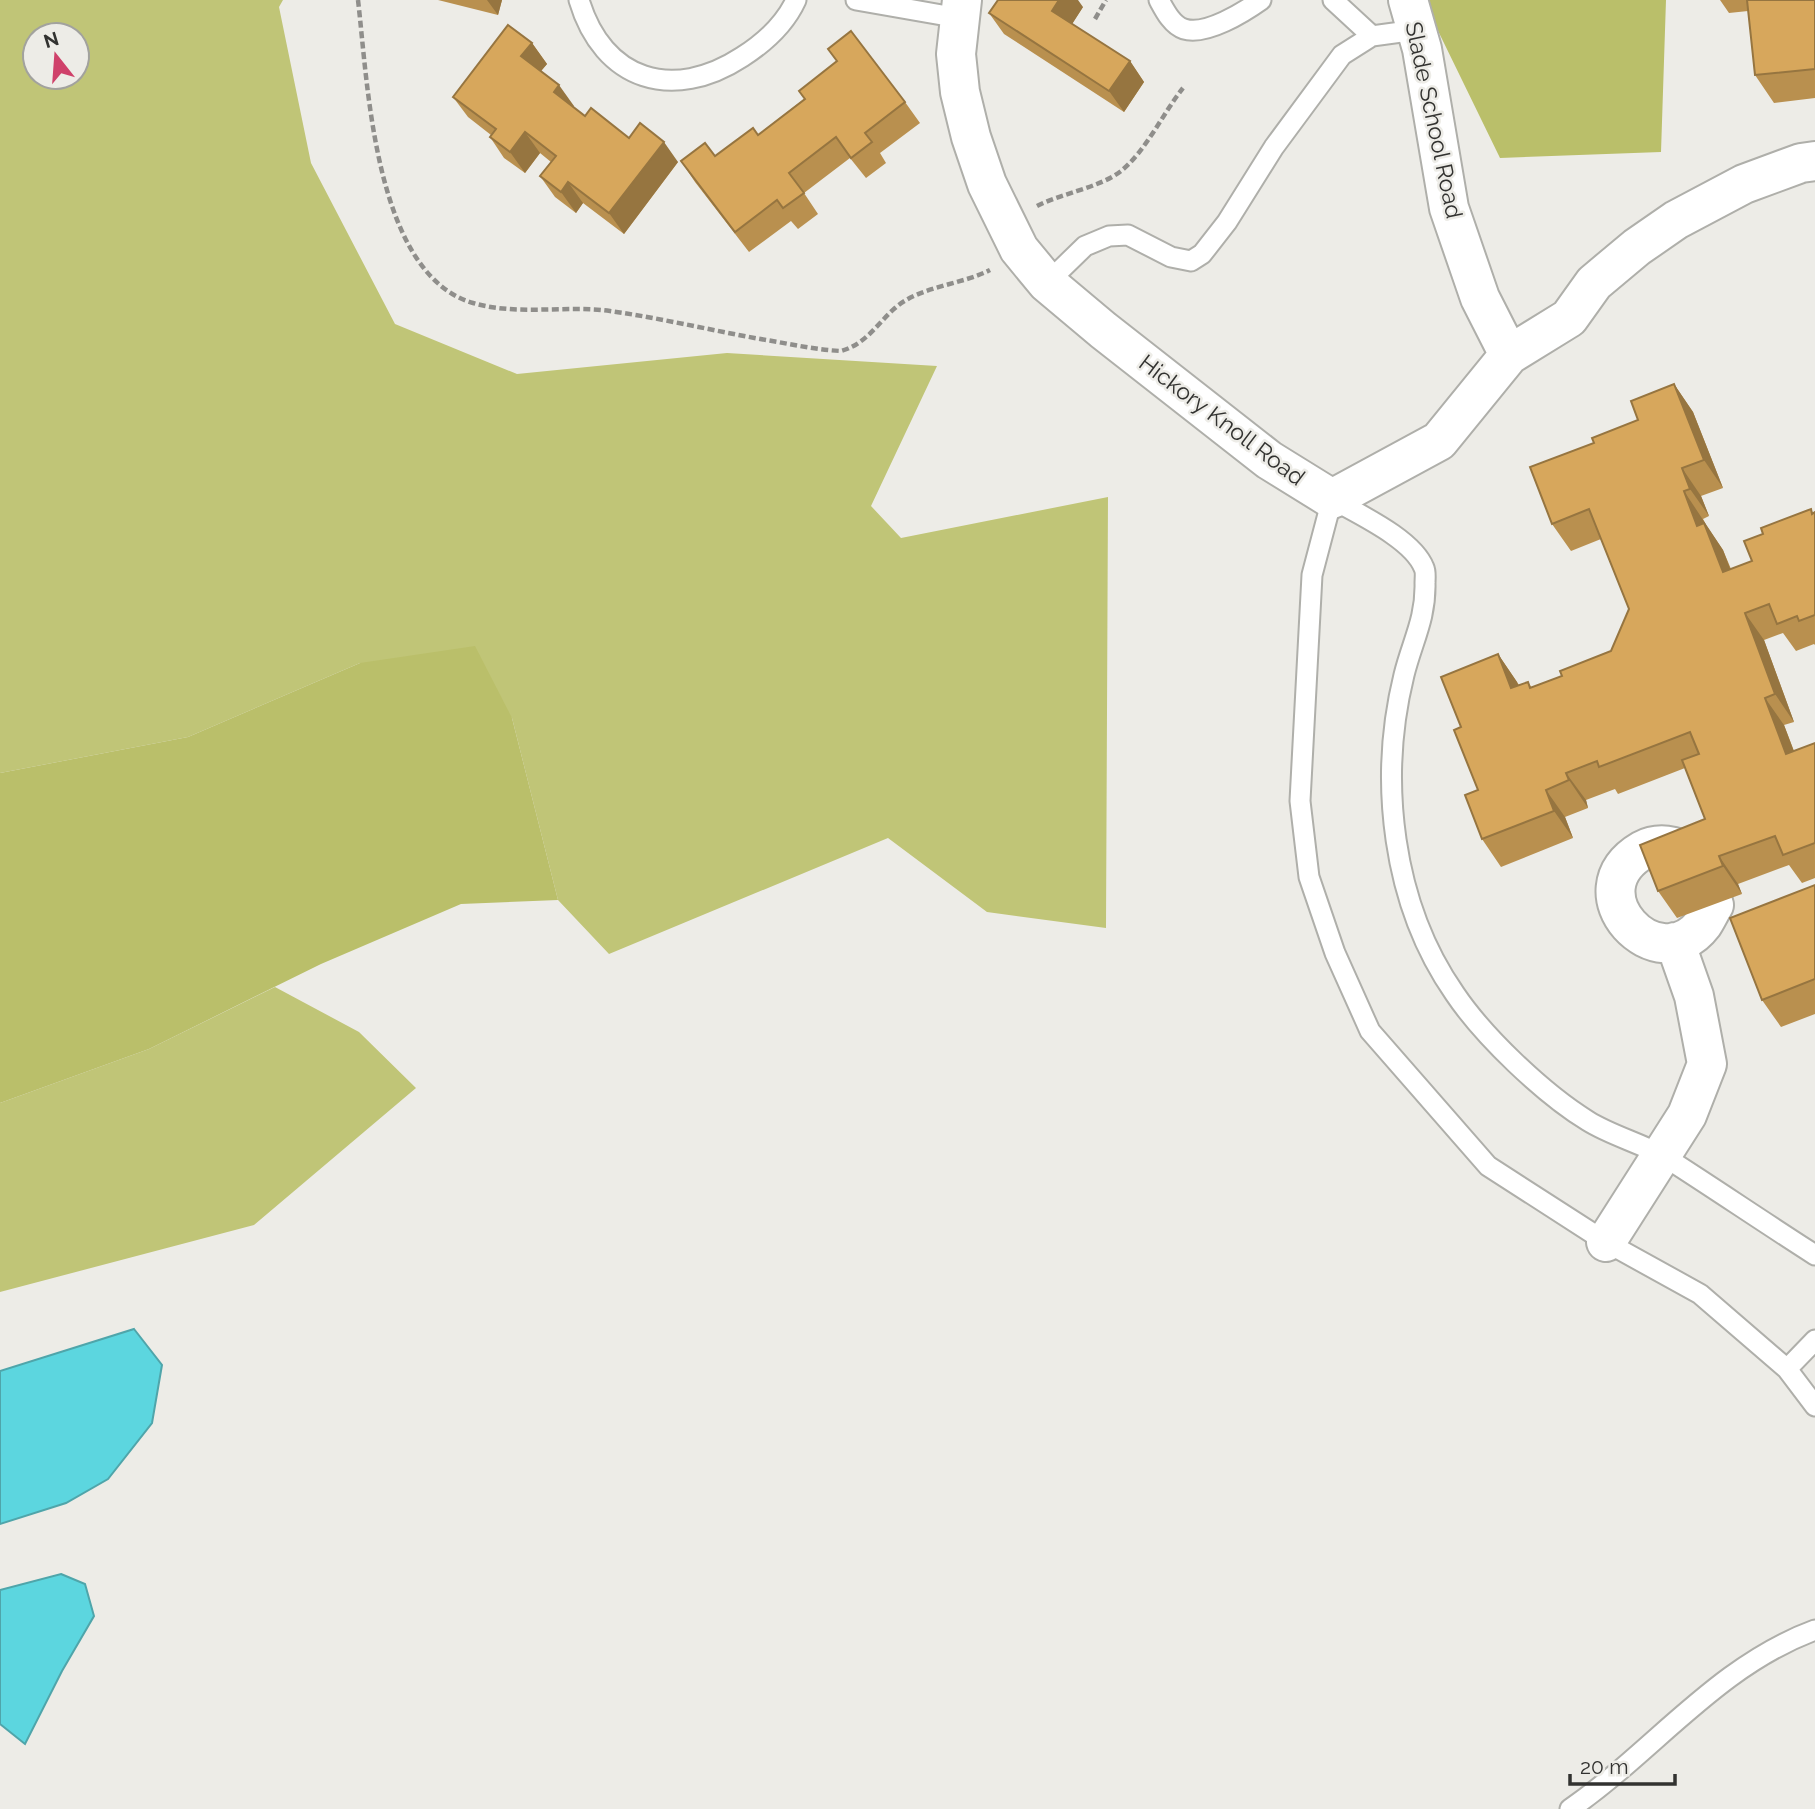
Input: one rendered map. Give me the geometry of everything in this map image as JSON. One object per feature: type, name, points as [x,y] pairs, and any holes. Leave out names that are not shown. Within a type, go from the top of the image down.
[{"type":"street","name":"Hickory Knoll Road","points":[[961,9],[956,54],[960,92],[971,137],[987,184],[1012,235],[1047,283],[1269,460],[1332,499]]},
{"type":"street","name":"Slade School Road","points":[[1412,15],[1422,49],[1449,208],[1480,298],[1509,355]]},
{"type":"street","points":[[1332,499],[1438,441],[1509,355],[1569,318],[1594,282],[1637,247],[1676,220],[1744,184],[1801,163],[1815,161]]},
{"type":"street","points":[[1696,858],[1679,847],[1664,845],[1648,848],[1635,855],[1624,867],[1617,881],[1619,914],[1642,938],[1675,942],[1690,936],[1703,925],[1714,905]]},
{"type":"street","points":[[1606,1242],[1687,1115],[1707,1064],[1694,996],[1675,942]]},
{"type":"lane","points":[[579,0],[585,20],[602,47],[626,69],[653,80],[692,80],[725,68],[759,46],[790,15],[796,0]]},
{"type":"lane","points":[[856,0],[961,9]]},
{"type":"lane","points":[[1159,0],[1169,18],[1185,29],[1209,27],[1230,20],[1261,0]]},
{"type":"lane","points":[[1333,0],[1372,36]]},
{"type":"lane","points":[[1047,283],[1084,247],[1109,236],[1128,235],[1171,257],[1191,261],[1202,254],[1227,222],[1274,147],[1342,55],[1412,15]]},
{"type":"lane","points":[[1815,1255],[1662,1156],[1588,1122],[1493,1041],[1454,994],[1422,936],[1401,867],[1390,787],[1394,731],[1404,674],[1420,628],[1426,599],[1424,568],[1410,548],[1332,499],[1312,575],[1300,801],[1309,877],[1335,953],[1370,1031],[1488,1166],[1606,1242],[1700,1294],[1787,1368],[1815,1406]]},
{"type":"lane","points":[[1787,1368],[1815,1340]]},
{"type":"lane","points":[[1570,1809],[1596,1791],[1717,1684],[1794,1638],[1815,1630]]},
{"type":"path","points":[[358,0],[382,178],[394,211],[423,267],[447,291],[471,302],[496,308],[607,311],[775,342],[841,351],[862,342],[896,307],[910,298],[972,279],[992,269],[1012,235],[1049,200],[1096,184],[1121,171],[1157,128],[1183,88]]},
{"type":"path","points":[[1095,19],[1106,0]]},
{"type":"green space","points":[[0,0],[283,0],[279,7],[311,163],[395,324],[517,374],[727,353],[937,366],[871,506],[901,538],[1108,497],[1106,928],[987,912],[888,838],[609,954],[558,900],[512,718],[360,663],[188,737],[0,773]]},
{"type":"green space","points":[[1423,0],[1666,0],[1661,152],[1500,158]]},
{"type":"green space","points":[[475,646],[512,718],[558,900],[461,904],[321,964],[149,1049],[0,1103],[0,773],[188,737],[360,663]]},
{"type":"green space","points":[[275,987],[359,1032],[416,1088],[254,1225],[0,1292],[0,1103],[149,1049]]},
{"type":"water","points":[[134,1329],[162,1365],[152,1423],[108,1479],[66,1503],[0,1524],[0,1371]]},
{"type":"water","points":[[61,1574],[85,1584],[94,1616],[25,1744],[0,1724],[0,1590]]},
{"type":"building","points":[[998,0],[1059,0],[1052,11],[1130,61],[1109,91],[989,13]]},
{"type":"building","points":[[1747,0],[1815,0],[1815,69],[1755,75]]},
{"type":"building","points":[[508,25],[532,43],[521,56],[559,85],[554,92],[585,116],[591,108],[629,138],[640,123],[664,142],[609,213],[568,182],[561,192],[540,176],[556,156],[525,132],[510,152],[490,137],[496,129],[453,97]]},
{"type":"building","points":[[851,31],[905,102],[865,133],[872,142],[851,158],[836,137],[789,173],[804,193],[783,208],[777,200],[735,232],[681,161],[705,143],[715,156],[753,128],[758,135],[805,99],[799,91],[837,61],[828,49]]},
{"type":"building","points":[[1674,384],[1704,460],[1682,468],[1690,489],[1684,491],[1697,526],[1704,523],[1723,572],[1752,561],[1744,541],[1763,534],[1761,528],[1811,509],[1812,514],[1815,512],[1815,615],[1799,621],[1797,616],[1777,624],[1769,604],[1745,613],[1775,694],[1765,698],[1786,754],[1815,743],[1815,843],[1783,855],[1775,836],[1719,856],[1723,866],[1658,891],[1640,845],[1705,819],[1682,760],[1699,754],[1690,732],[1599,767],[1597,761],[1566,773],[1569,780],[1546,790],[1554,811],[1482,839],[1465,795],[1478,790],[1454,730],[1461,727],[1441,677],[1498,654],[1511,688],[1528,682],[1530,688],[1562,676],[1560,671],[1611,651],[1629,609],[1589,509],[1552,524],[1530,467],[1594,443],[1592,438],[1638,420],[1631,401]]},
{"type":"building","points":[[1815,885],[1815,979],[1762,1000],[1730,918]]}]
